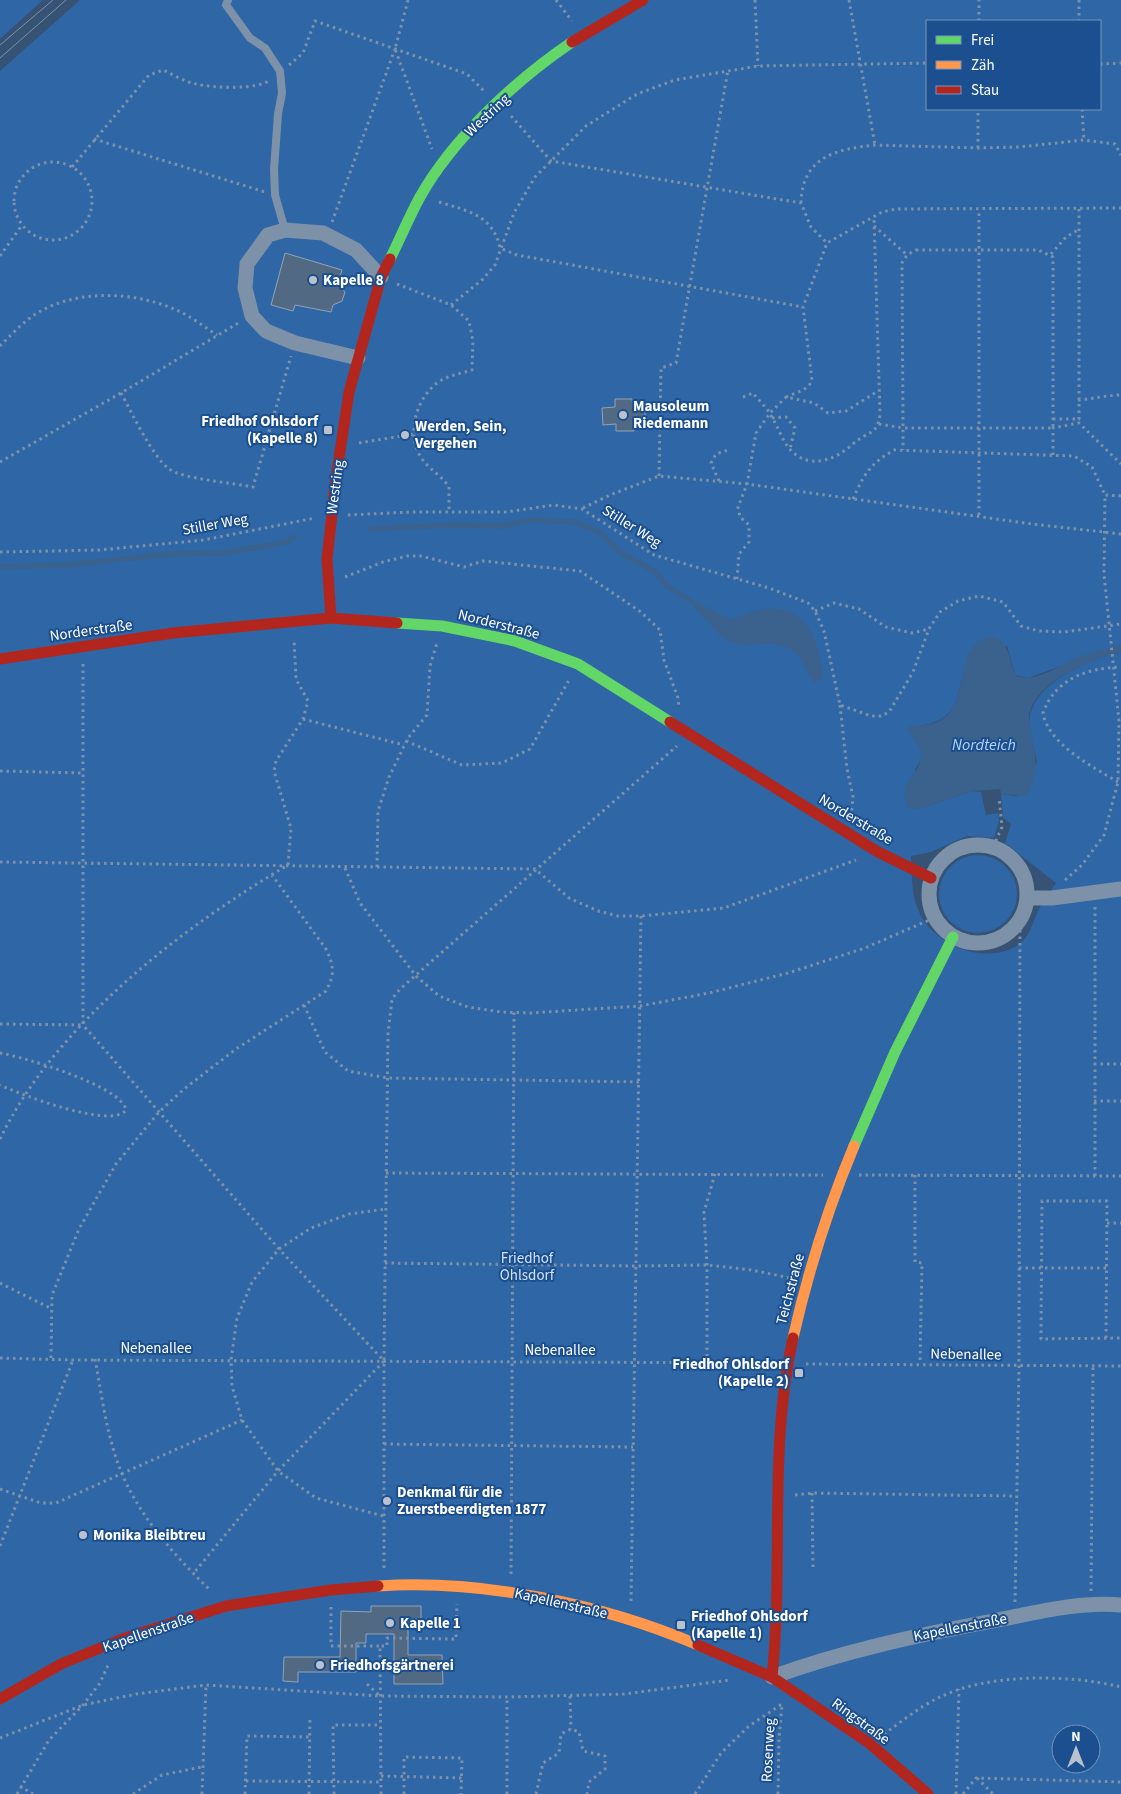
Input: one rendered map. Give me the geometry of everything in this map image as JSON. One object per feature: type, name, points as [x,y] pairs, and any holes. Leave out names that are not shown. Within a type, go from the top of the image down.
[{"type":"street","name":"Westring","points":[[331,618],[326,559],[349,392],[381,277],[421,196],[468,130],[551,56],[582,35],[643,0]]},
{"type":"street","points":[[358,358],[295,343],[266,331],[252,316],[245,288],[246,264],[268,236],[284,230],[327,235],[356,250],[381,277]]},
{"type":"street","name":"Norderstraße","points":[[0,659],[174,633],[331,618],[442,626],[516,640],[578,664],[878,852],[931,878]]},
{"type":"street","points":[[978,844],[993,847],[1015,861],[1025,879],[1027,898],[1020,920],[1011,931],[988,943],[976,944],[954,938],[934,918],[928,898],[931,878],[938,864],[949,853],[963,847],[978,844]]},
{"type":"street","points":[[1027,898],[1095,894],[1121,889]]},
{"type":"street","name":"Teichstraße","points":[[772,1677],[778,1634],[776,1497],[781,1418],[788,1364],[800,1300],[841,1175],[904,1031],[954,938]]},
{"type":"street","name":"Kapellenstraße","points":[[0,1698],[61,1664],[122,1639],[226,1606],[332,1590],[384,1586],[457,1586],[511,1592],[630,1619],[676,1636],[772,1677],[822,1658],[911,1637],[1015,1616],[1091,1605],[1121,1605]]},
{"type":"street","name":"Ringstraße","points":[[772,1677],[869,1743],[928,1794]]},
{"type":"lane","points":[[228,0],[226,5],[236,22],[250,38],[265,48],[280,71],[282,93],[275,144],[276,195],[284,230]]},
{"type":"path","points":[[327,235],[396,49],[408,0]]},
{"type":"path","points":[[556,0],[582,35]]},
{"type":"path","points":[[755,0],[758,66]]},
{"type":"path","points":[[849,0],[876,145]]},
{"type":"path","points":[[979,0],[979,20]]},
{"type":"path","points":[[1079,0],[1079,20]]},
{"type":"path","points":[[396,49],[439,169]]},
{"type":"path","points":[[451,305],[490,272],[495,265],[514,213],[535,177],[586,126],[637,94],[675,80],[758,66],[926,63]]},
{"type":"path","points":[[1101,64],[1121,63]]},
{"type":"path","points":[[659,476],[661,368],[676,363],[728,70]]},
{"type":"path","points":[[497,104],[514,117],[551,160],[801,203]]},
{"type":"path","points":[[978,110],[978,148]]},
{"type":"path","points":[[1082,110],[1084,140]]},
{"type":"path","points":[[94,139],[276,195]]},
{"type":"path","points":[[827,243],[812,227],[801,203],[801,188],[806,174],[817,162],[830,154],[853,147],[876,145],[978,148],[1018,147],[1084,140],[1115,144],[1121,156]]},
{"type":"path","points":[[45,163],[62,163],[81,173],[92,194],[92,206],[88,218],[81,228],[71,236],[59,240],[46,240],[34,236],[22,225],[17,218],[14,197],[16,186],[30,169],[45,163]]},
{"type":"path","points":[[421,196],[461,209],[488,222],[497,233],[500,248]]},
{"type":"path","points":[[737,579],[739,554],[749,542],[749,525],[740,517],[738,508],[747,484],[756,433],[770,413],[786,398],[811,385],[812,380],[803,307],[827,243],[882,212],[897,209],[1121,208]]},
{"type":"path","points":[[1079,209],[1078,400],[1080,421],[1121,464]]},
{"type":"path","points":[[979,210],[979,515]]},
{"type":"path","points":[[743,398],[753,393],[770,413],[790,449],[798,457],[819,463],[843,454],[861,438],[874,432],[879,424],[874,218]]},
{"type":"path","points":[[0,256],[22,225]]},
{"type":"path","points":[[874,226],[907,255]]},
{"type":"path","points":[[1051,254],[1066,237],[1079,229]]},
{"type":"path","points":[[500,248],[517,255],[803,307]]},
{"type":"path","points":[[903,450],[902,262],[907,255],[916,250],[979,252],[1038,250],[1051,254]]},
{"type":"path","points":[[1051,254],[1054,262],[1053,455]]},
{"type":"path","points":[[381,277],[451,305],[469,321],[473,341],[473,368],[471,371],[446,378],[426,395],[417,412],[414,434],[421,458],[449,487],[449,513]]},
{"type":"path","points":[[0,346],[34,315],[62,302],[95,296],[146,299],[176,309],[217,335]]},
{"type":"path","points":[[0,462],[121,394],[217,335],[252,316]]},
{"type":"path","points":[[121,394],[158,457],[170,470],[253,487],[295,343]]},
{"type":"path","points":[[786,398],[814,402],[828,413],[846,411],[878,391]]},
{"type":"path","points":[[1078,400],[1094,399],[1105,395],[1121,395]]},
{"type":"path","points":[[772,418],[786,417],[795,428],[790,449]]},
{"type":"path","points":[[1053,419],[1080,421]]},
{"type":"path","points":[[879,424],[903,428],[1053,428],[1080,421]]},
{"type":"path","points":[[341,446],[414,434]]},
{"type":"path","points":[[718,481],[711,463],[716,454],[728,450]]},
{"type":"path","points":[[853,499],[865,472],[878,459],[894,450],[1074,456],[1092,467],[1105,495],[1104,574],[1119,721],[1118,782],[1104,836],[1082,865],[1064,881],[1052,898]]},
{"type":"path","points":[[582,508],[659,476],[747,484],[1121,534]]},
{"type":"path","points":[[1105,495],[1121,496]]},
{"type":"path","name":"Stiller Weg","points":[[0,552],[99,550],[204,540],[331,516],[412,512],[506,512],[554,505],[582,508],[654,555],[737,579],[808,603],[815,611]]},
{"type":"path","points":[[328,582],[353,575],[383,562],[407,556],[421,556],[464,567],[483,561],[580,572],[641,612],[660,630],[664,660],[678,698],[680,727]]},
{"type":"path","points":[[840,705],[870,716],[881,716],[889,712],[913,672],[929,629],[940,612],[958,601],[979,596],[1003,602],[1021,626],[1039,631],[1064,632],[1121,624]]},
{"type":"path","points":[[847,832],[853,797],[847,769],[840,705],[824,631],[815,611],[834,603],[859,609],[886,627],[912,633],[929,629]]},
{"type":"path","points":[[288,865],[291,828],[274,771],[276,761],[303,719],[308,701],[301,692],[296,679],[293,622]]},
{"type":"path","points":[[376,867],[378,811],[389,777],[405,743],[427,715],[430,666],[442,626]]},
{"type":"path","points":[[83,646],[83,1025],[279,1249],[384,1361]]},
{"type":"path","points":[[303,719],[405,743],[462,765],[502,763],[530,749],[578,664]]},
{"type":"path","points":[[1118,782],[1084,761],[1055,738],[1049,731],[1043,713],[1050,697],[1065,681],[1094,670],[1121,667]]},
{"type":"path","points":[[384,1586],[386,1173],[392,999],[395,993],[690,734]]},
{"type":"path","points":[[0,771],[83,772]]},
{"type":"path","points":[[993,847],[1002,827],[999,798]]},
{"type":"path","points":[[0,862],[535,869],[569,898],[598,911],[618,916],[641,916],[724,908],[878,852]]},
{"type":"path","points":[[0,1139],[24,1096],[102,1003],[149,962],[200,922],[288,865]]},
{"type":"path","points":[[345,868],[360,903],[416,976],[439,996],[468,1007],[514,1012],[640,1006],[709,993],[788,972],[866,948],[934,918]]},
{"type":"path","points":[[51,1358],[50,1308],[57,1281],[79,1229],[116,1164],[159,1112],[184,1089],[236,1049],[326,991],[334,978],[333,963],[326,949],[272,875]]},
{"type":"path","points":[[1095,894],[1095,1176]]},
{"type":"path","points":[[630,1619],[641,916]]},
{"type":"path","points":[[1015,1616],[1019,1366],[1020,920]]},
{"type":"path","points":[[304,1006],[325,1052],[348,1071],[388,1078],[639,1082]]},
{"type":"path","points":[[511,1592],[514,1012]]},
{"type":"path","points":[[0,1024],[83,1025]]},
{"type":"path","points":[[0,1053],[48,1066],[111,1094],[124,1103],[126,1110],[120,1115],[106,1116],[73,1110],[24,1096],[0,1085]]},
{"type":"path","points":[[1094,1064],[1121,1064]]},
{"type":"path","points":[[1094,1101],[1121,1101]]},
{"type":"path","points":[[386,1173],[1121,1176]]},
{"type":"path","points":[[707,1363],[707,1265],[704,1212],[715,1174]]},
{"type":"path","points":[[915,1175],[915,1262],[922,1263],[920,1364]]},
{"type":"path","points":[[1106,1338],[1106,1201],[1042,1201],[1041,1339],[1121,1338]]},
{"type":"path","points":[[383,1516],[316,1498],[278,1471],[242,1420],[232,1386],[231,1360],[237,1318],[252,1282],[279,1249],[311,1228],[349,1214],[386,1209]]},
{"type":"path","points":[[1106,1223],[1121,1224]]},
{"type":"path","points":[[385,1263],[707,1265],[751,1270],[806,1282]]},
{"type":"path","points":[[1019,1268],[1106,1268]]},
{"type":"path","points":[[0,1283],[50,1308]]},
{"type":"path","name":"Nebenallee","points":[[0,1358],[1121,1366]]},
{"type":"path","points":[[95,1359],[106,1418],[122,1473],[142,1513],[192,1574],[226,1606]]},
{"type":"path","points":[[0,1546],[73,1360]]},
{"type":"path","points":[[192,1574],[278,1471],[384,1361]]},
{"type":"path","points":[[1091,1605],[1093,1366]]},
{"type":"path","points":[[0,1488],[41,1503],[56,1503],[242,1420]]},
{"type":"path","points":[[384,1444],[633,1447]]},
{"type":"path","points":[[776,1497],[812,1493],[1016,1496]]},
{"type":"path","points":[[812,1493],[813,1568]]},
{"type":"path","points":[[332,1590],[331,1646],[387,1646],[387,1638],[456,1639],[457,1586]]},
{"type":"path","points":[[17,1794],[49,1740],[83,1705],[100,1683],[122,1639]]},
{"type":"path","points":[[380,1646],[381,1794]]},
{"type":"path","points":[[869,1743],[937,1698],[959,1689],[985,1683],[1046,1677],[1097,1681],[1121,1687]]},
{"type":"path","points":[[0,1738],[83,1705],[136,1694],[206,1685],[381,1696],[507,1697],[624,1694],[731,1680],[739,1681]]},
{"type":"path","points":[[367,1684],[381,1696]]},
{"type":"path","points":[[202,1794],[206,1685]]},
{"type":"path","points":[[956,1794],[959,1689]]},
{"type":"path","points":[[570,1696],[571,1729]]},
{"type":"path","points":[[507,1697],[507,1794]]},
{"type":"path","name":"Rosenweg","points":[[774,1700],[782,1704],[778,1794]]},
{"type":"path","points":[[695,1794],[721,1754],[749,1726],[782,1704]]},
{"type":"path","points":[[309,1794],[310,1716]]},
{"type":"path","points":[[334,1794],[333,1725],[381,1725]]},
{"type":"path","points":[[536,1794],[543,1763],[559,1753],[561,1734],[571,1729],[579,1732],[583,1751],[605,1756],[606,1759],[605,1769],[593,1776],[589,1782],[587,1794]]},
{"type":"path","points":[[246,1794],[247,1736],[309,1737]]},
{"type":"path","points":[[404,1794],[404,1758],[462,1758],[461,1794]]},
{"type":"path","points":[[133,1794],[162,1775],[202,1766]]},
{"type":"path","points":[[381,1776],[462,1778]]},
{"type":"path","points":[[976,1778],[1121,1782]]},
{"type":"path","points":[[963,1794],[976,1778]]},
{"type":"path","points":[[976,1778],[993,1794]]},
{"type":"path","points":[[246,1781],[381,1782]]},
{"type":"path","points":[[20,1786],[33,1794]]},
{"type":"green space","points":[[0,0],[43,0],[0,39]]},
{"type":"green space","name":"Friedhof Ohlsdorf","points":[[80,0],[1121,0],[1121,644],[1028,678],[1015,675],[1007,646],[975,646],[967,660],[957,699],[952,709],[944,718],[930,724],[910,727],[921,751],[921,759],[915,770],[919,809],[972,791],[981,792],[986,815],[998,813],[999,821],[994,838],[967,836],[931,852],[911,856],[915,902],[921,916],[929,927],[938,936],[950,943],[976,953],[1002,952],[1015,947],[1024,940],[1039,909],[1056,883],[1005,843],[1011,824],[1003,818],[1001,794],[1017,796],[1037,762],[1029,721],[1034,704],[1042,693],[1066,674],[1095,660],[1121,653],[1121,1794],[0,1794],[0,71]]},
{"type":"green space","points":[[970,855],[986,855],[1000,861],[1011,872],[1017,886],[1017,902],[1011,916],[1000,927],[986,933],[970,933],[956,927],[945,916],[939,902],[939,886],[945,872],[956,861]]},
{"type":"water","points":[[691,601],[696,601],[728,619],[764,609],[783,610],[792,613],[806,624],[811,632],[821,661],[821,680],[814,682],[802,661],[792,650],[780,645],[750,645],[730,641],[720,634],[694,607]]},
{"type":"water","name":"Nordteich","points":[[988,637],[1001,641],[1007,650],[1015,675],[1023,677],[1038,676],[1076,658],[1121,644],[1121,653],[1095,660],[1065,674],[1040,694],[1032,706],[1029,720],[1036,767],[1027,796],[1001,794],[1000,789],[972,791],[919,809],[909,808],[904,792],[906,785],[918,767],[921,753],[907,728],[937,722],[950,712],[960,689],[965,664],[970,652],[977,643]]},
{"type":"building","name":"Kapelle 8","points":[[285,253],[342,270],[338,283],[345,292],[342,301],[333,305],[331,312],[295,305],[293,311],[271,305]]},
{"type":"building","name":"Mausoleum Riedemann","points":[[615,399],[632,399],[633,406],[640,406],[645,410],[645,419],[641,423],[633,424],[634,431],[616,431],[616,424],[603,425],[602,408],[615,407]]},
{"type":"building","points":[[371,1606],[421,1606],[421,1619],[408,1619],[408,1655],[442,1655],[443,1684],[394,1684],[394,1634],[366,1634],[366,1643],[356,1643],[356,1672],[298,1672],[298,1682],[283,1681],[284,1657],[340,1657],[341,1611],[371,1612]]},
{"type":"waterway","points":[[370,529],[457,525],[503,526],[532,520],[575,522],[599,532],[622,554],[656,572],[667,586],[691,601]]},
{"type":"waterway","points":[[0,567],[70,565],[169,554],[223,553],[287,542],[294,537]]},
{"type":"tram line","points":[[0,45],[53,0]]},
{"type":"tram line","points":[[0,58],[66,0]]},
{"type":"traffic: fast","points":[[390,259],[420,197],[450,153],[508,92],[572,42]]},
{"type":"traffic: fast","points":[[397,623],[442,626],[515,641],[578,664],[670,722]]},
{"type":"traffic: fast","points":[[854,1146],[895,1052],[953,937]]},
{"type":"traffic: slow","points":[[793,1338],[819,1240],[854,1146]]},
{"type":"traffic: slow","points":[[378,1586],[458,1586],[541,1598],[582,1606],[661,1630],[698,1645]]},
{"type":"traffic: jam","points":[[572,42],[643,0]]},
{"type":"traffic: jam","points":[[331,618],[327,559],[336,478],[349,392],[381,277],[390,259]]},
{"type":"traffic: jam","points":[[0,659],[173,633],[331,618],[397,623]]},
{"type":"traffic: jam","points":[[670,722],[878,852],[931,878]]},
{"type":"traffic: jam","points":[[772,1677],[777,1592],[781,1422],[785,1380],[793,1338]]},
{"type":"traffic: jam","points":[[0,1699],[61,1664],[122,1639],[226,1606],[331,1590],[378,1586]]},
{"type":"traffic: jam","points":[[698,1645],[772,1677],[869,1743],[928,1794]]},
{"type":"place","name":"Kapelle 8","points":[[313,280]]},
{"type":"place","name":"Mausoleum Riedemann","points":[[623,415]]},
{"type":"place","name":"Friedhof Ohlsdorf (Kapelle 8)","points":[[328,430]]},
{"type":"place","name":"Werden, Sein, Vergehen","points":[[405,435]]},
{"type":"place","name":"Friedhof Ohlsdorf (Kapelle 2)","points":[[799,1373]]},
{"type":"place","name":"Denkmal für die Zuerstbeerdigten 1877","points":[[387,1501]]},
{"type":"place","name":"Monika Bleibtreu","points":[[83,1535]]},
{"type":"place","name":"Kapelle 1","points":[[390,1623]]},
{"type":"place","name":"Friedhof Ohlsdorf (Kapelle 1)","points":[[681,1625]]},
{"type":"place","name":"Friedhofsgärtnerei","points":[[320,1665]]}]
